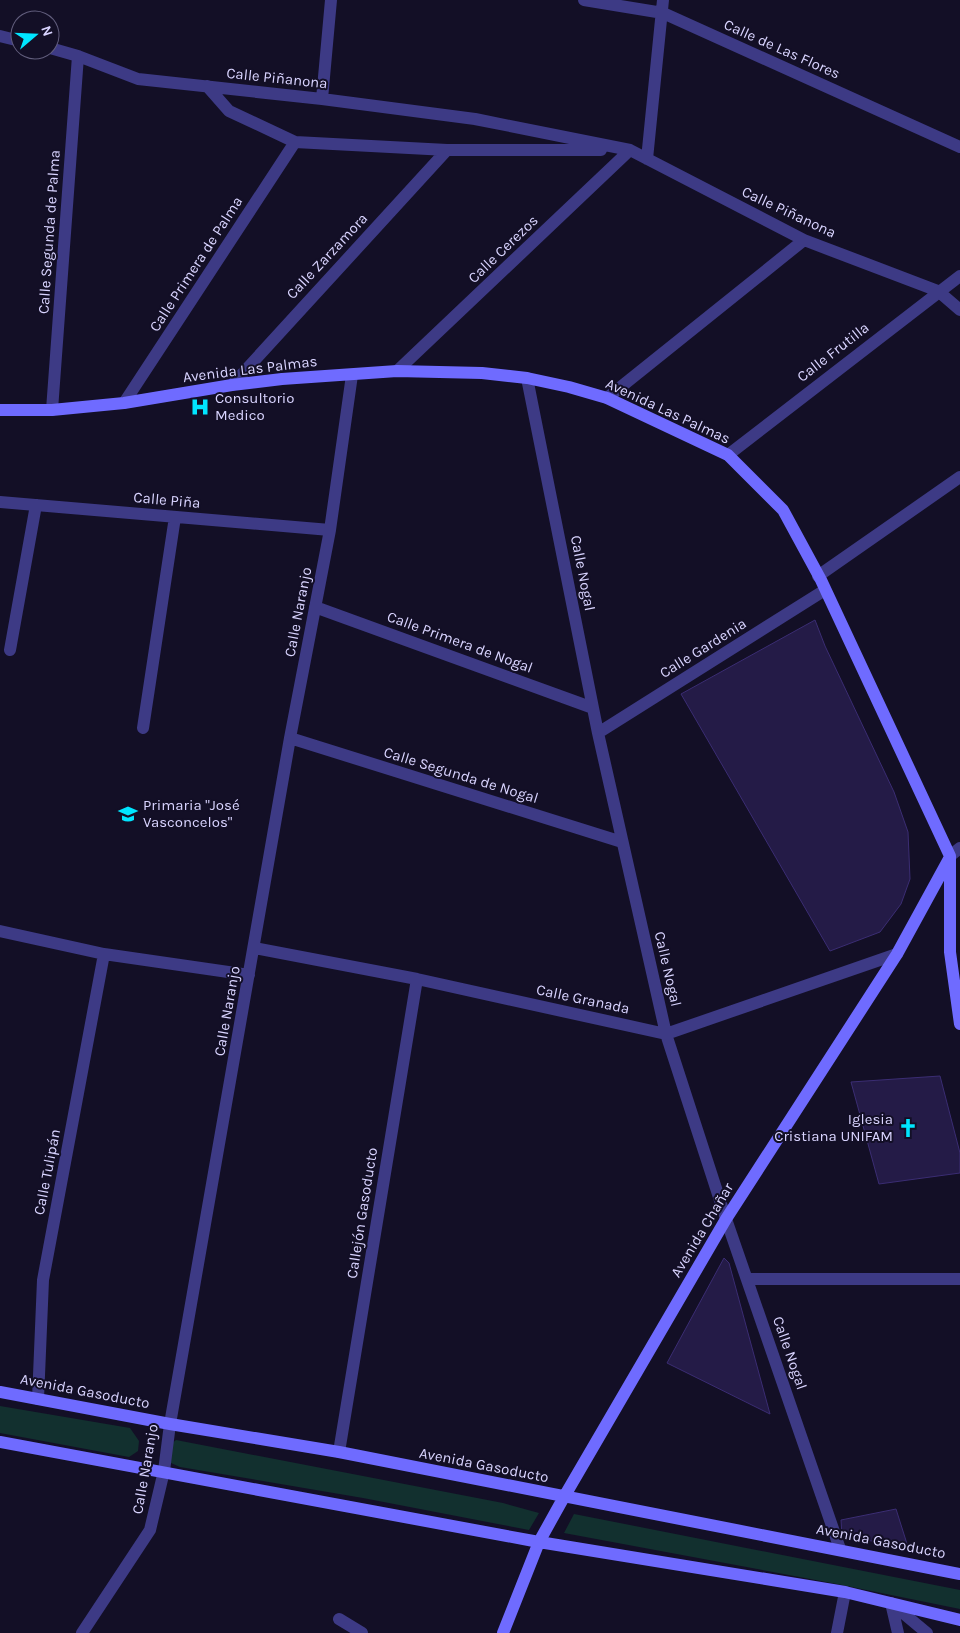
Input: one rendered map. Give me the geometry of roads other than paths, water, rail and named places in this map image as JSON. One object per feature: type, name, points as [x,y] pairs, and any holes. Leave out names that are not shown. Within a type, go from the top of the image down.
[{"type":"street","points":[[322,99],[331,0]]},
{"type":"street","name":"Calle de Las Flores","points":[[584,0],[663,6],[960,147]]},
{"type":"street","points":[[647,159],[663,6]]},
{"type":"street","points":[[60,51],[138,79],[207,86]]},
{"type":"street","name":"Calle Segunda de Palma","points":[[52,410],[78,56]]},
{"type":"street","name":"Calle Piñanona","points":[[207,86],[475,119],[630,150],[804,240],[938,291]]},
{"type":"street","name":"Calle Piñanona","points":[[207,86],[229,111],[295,142],[447,150],[630,150]]},
{"type":"street","name":"Calle Primera de Palma","points":[[124,403],[295,142]]},
{"type":"street","name":"Calle Zarzamora","points":[[232,385],[447,150]]},
{"type":"street","name":"Calle Cerezos","points":[[397,371],[630,150]]},
{"type":"street","points":[[608,398],[804,240]]},
{"type":"street","name":"Calle Frutilla","points":[[728,456],[938,291],[960,276]]},
{"type":"street","points":[[938,291],[960,310]]},
{"type":"street","name":"Avenida Las Palmas","points":[[0,410],[52,410],[124,403],[232,385],[397,371],[482,373],[527,378],[608,398],[728,456],[783,510],[818,576],[955,852],[950,952],[960,1024]]},
{"type":"street","name":"Calle Naranjo","points":[[82,1633],[150,1530],[164,1471],[170,1424],[290,738],[330,530],[352,375]]},
{"type":"street","name":"Calle Nogal","points":[[527,378],[598,733],[666,1034],[726,1219],[840,1549]]},
{"type":"street","points":[[818,576],[960,477]]},
{"type":"street","name":"Calle Piña","points":[[0,502],[330,530]]},
{"type":"street","points":[[10,650],[36,505]]},
{"type":"street","points":[[143,728],[175,517]]},
{"type":"street","name":"Calle Gardenia","points":[[598,733],[825,590]]},
{"type":"street","name":"Calle Primera de Nogal","points":[[315,607],[593,708]]},
{"type":"street","name":"Calle Segunda de Nogal","points":[[290,738],[622,842]]},
{"type":"street","name":"Avenida Chañar","points":[[503,1633],[539,1542],[564,1497],[726,1219],[897,954],[955,852]]},
{"type":"street","points":[[0,931],[104,954],[249,975]]},
{"type":"street","name":"Calle Granada","points":[[254,948],[417,979],[666,1034]]},
{"type":"street","name":"Calle Tulipán","points":[[38,1399],[43,1280],[104,954]]},
{"type":"street","points":[[666,1034],[897,954]]},
{"type":"street","name":"Callejón Gasoducto","points":[[339,1452],[417,979]]},
{"type":"street","points":[[747,1279],[960,1280]]},
{"type":"street","name":"Avenida Gasoducto","points":[[0,1392],[170,1424],[339,1452],[960,1574]]},
{"type":"street","points":[[0,1442],[539,1542],[845,1592],[960,1620]]},
{"type":"street","points":[[839,1631],[845,1592]]},
{"type":"street","points":[[890,1603],[898,1633]]},
{"type":"street","points":[[890,1603],[927,1633]]},
{"type":"street","points":[[339,1619],[362,1633]]},
{"type":"place","name":"Consultorio Medico","points":[[200,407]]},
{"type":"place","name":"Primaria \"José Vasconcelos\"","points":[[128,814]]},
{"type":"place","name":"Iglesia Cristiana UNIFAM","points":[[908,1128]]}]
